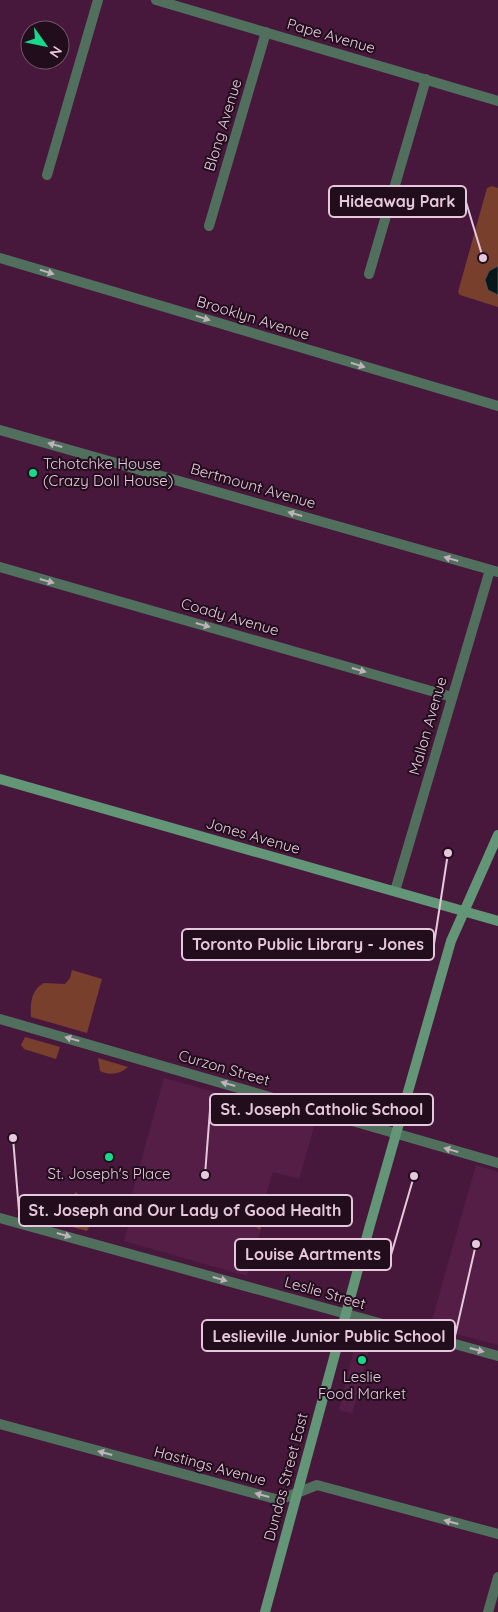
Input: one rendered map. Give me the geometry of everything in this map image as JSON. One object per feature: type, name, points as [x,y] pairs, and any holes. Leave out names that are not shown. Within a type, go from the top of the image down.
[{"type":"street","points":[[47,175],[98,0]]},
{"type":"street","name":"Pape Avenue","points":[[156,0],[498,101]]},
{"type":"street","name":"Blong Avenue","points":[[209,226],[266,32]]},
{"type":"street","points":[[369,274],[426,79]]},
{"type":"street","name":"Brooklyn Avenue","points":[[0,258],[498,406]]},
{"type":"street","name":"Bertmount Avenue","points":[[0,430],[494,571]]},
{"type":"street","name":"Coady Avenue","points":[[0,567],[452,697]]},
{"type":"street","name":"Mallon Avenue","points":[[395,892],[452,697],[494,571]]},
{"type":"street","name":"Jones Avenue","points":[[0,779],[498,921]]},
{"type":"street","name":"Dundas Street East","points":[[265,1612],[346,1314],[449,948],[498,835]]},
{"type":"street","name":"Curzon Street","points":[[0,1019],[498,1163]]},
{"type":"street","name":"Leslie Street","points":[[0,1218],[498,1356]]},
{"type":"street","name":"Hastings Avenue","points":[[0,1424],[279,1500],[317,1485],[498,1534]]},
{"type":"street","points":[[488,1612],[498,1577]]},
{"type":"shaded area","points":[[492,186],[498,188],[498,307],[460,295],[458,292],[487,188]]},
{"type":"shaded area","points":[[498,266],[498,295],[488,290],[485,280],[489,271]]},
{"type":"shaded area","points":[[72,970],[102,979],[87,1033],[31,1017],[31,1002],[36,989],[44,983],[65,984],[70,978]]},
{"type":"shaded area","points":[[25,1037],[60,1047],[56,1059],[24,1049],[21,1045]]},
{"type":"shaded area","points":[[98,1058],[128,1067],[115,1074],[104,1073],[100,1071]]},
{"type":"shaded area","points":[[164,1078],[316,1120],[299,1179],[273,1172],[265,1198],[270,1199],[247,1276],[124,1241],[130,1219],[127,1212]]},
{"type":"shaded area","points":[[476,1165],[498,1172],[498,1345],[430,1327]]},
{"type":"shaded area","points":[[76,1192],[86,1202],[81,1218],[92,1221],[87,1231],[53,1222],[57,1207],[64,1205]]},
{"type":"shaded area","points":[[268,1201],[260,1230],[251,1224],[250,1202]]},
{"type":"shaded area","points":[[374,1333],[352,1414],[339,1410],[356,1341],[363,1334]]},
{"type":"place","name":"Hideaway Park","points":[[483,258]]},
{"type":"place","name":"Tchotchke House (Crazy Doll House)","points":[[33,473]]},
{"type":"place","name":"Toronto Public Library - Jones","points":[[448,853]]},
{"type":"place","name":"St. Joseph and Our Lady of Good Health","points":[[13,1138]]},
{"type":"place","name":"St. Joseph's Place","points":[[109,1157]]},
{"type":"place","name":"St. Joseph Catholic School","points":[[205,1175]]},
{"type":"place","name":"Louise Aartments","points":[[414,1176]]},
{"type":"place","name":"Leslieville Junior Public School","points":[[476,1244]]},
{"type":"place","name":"Leslie Food Market","points":[[362,1360]]}]
